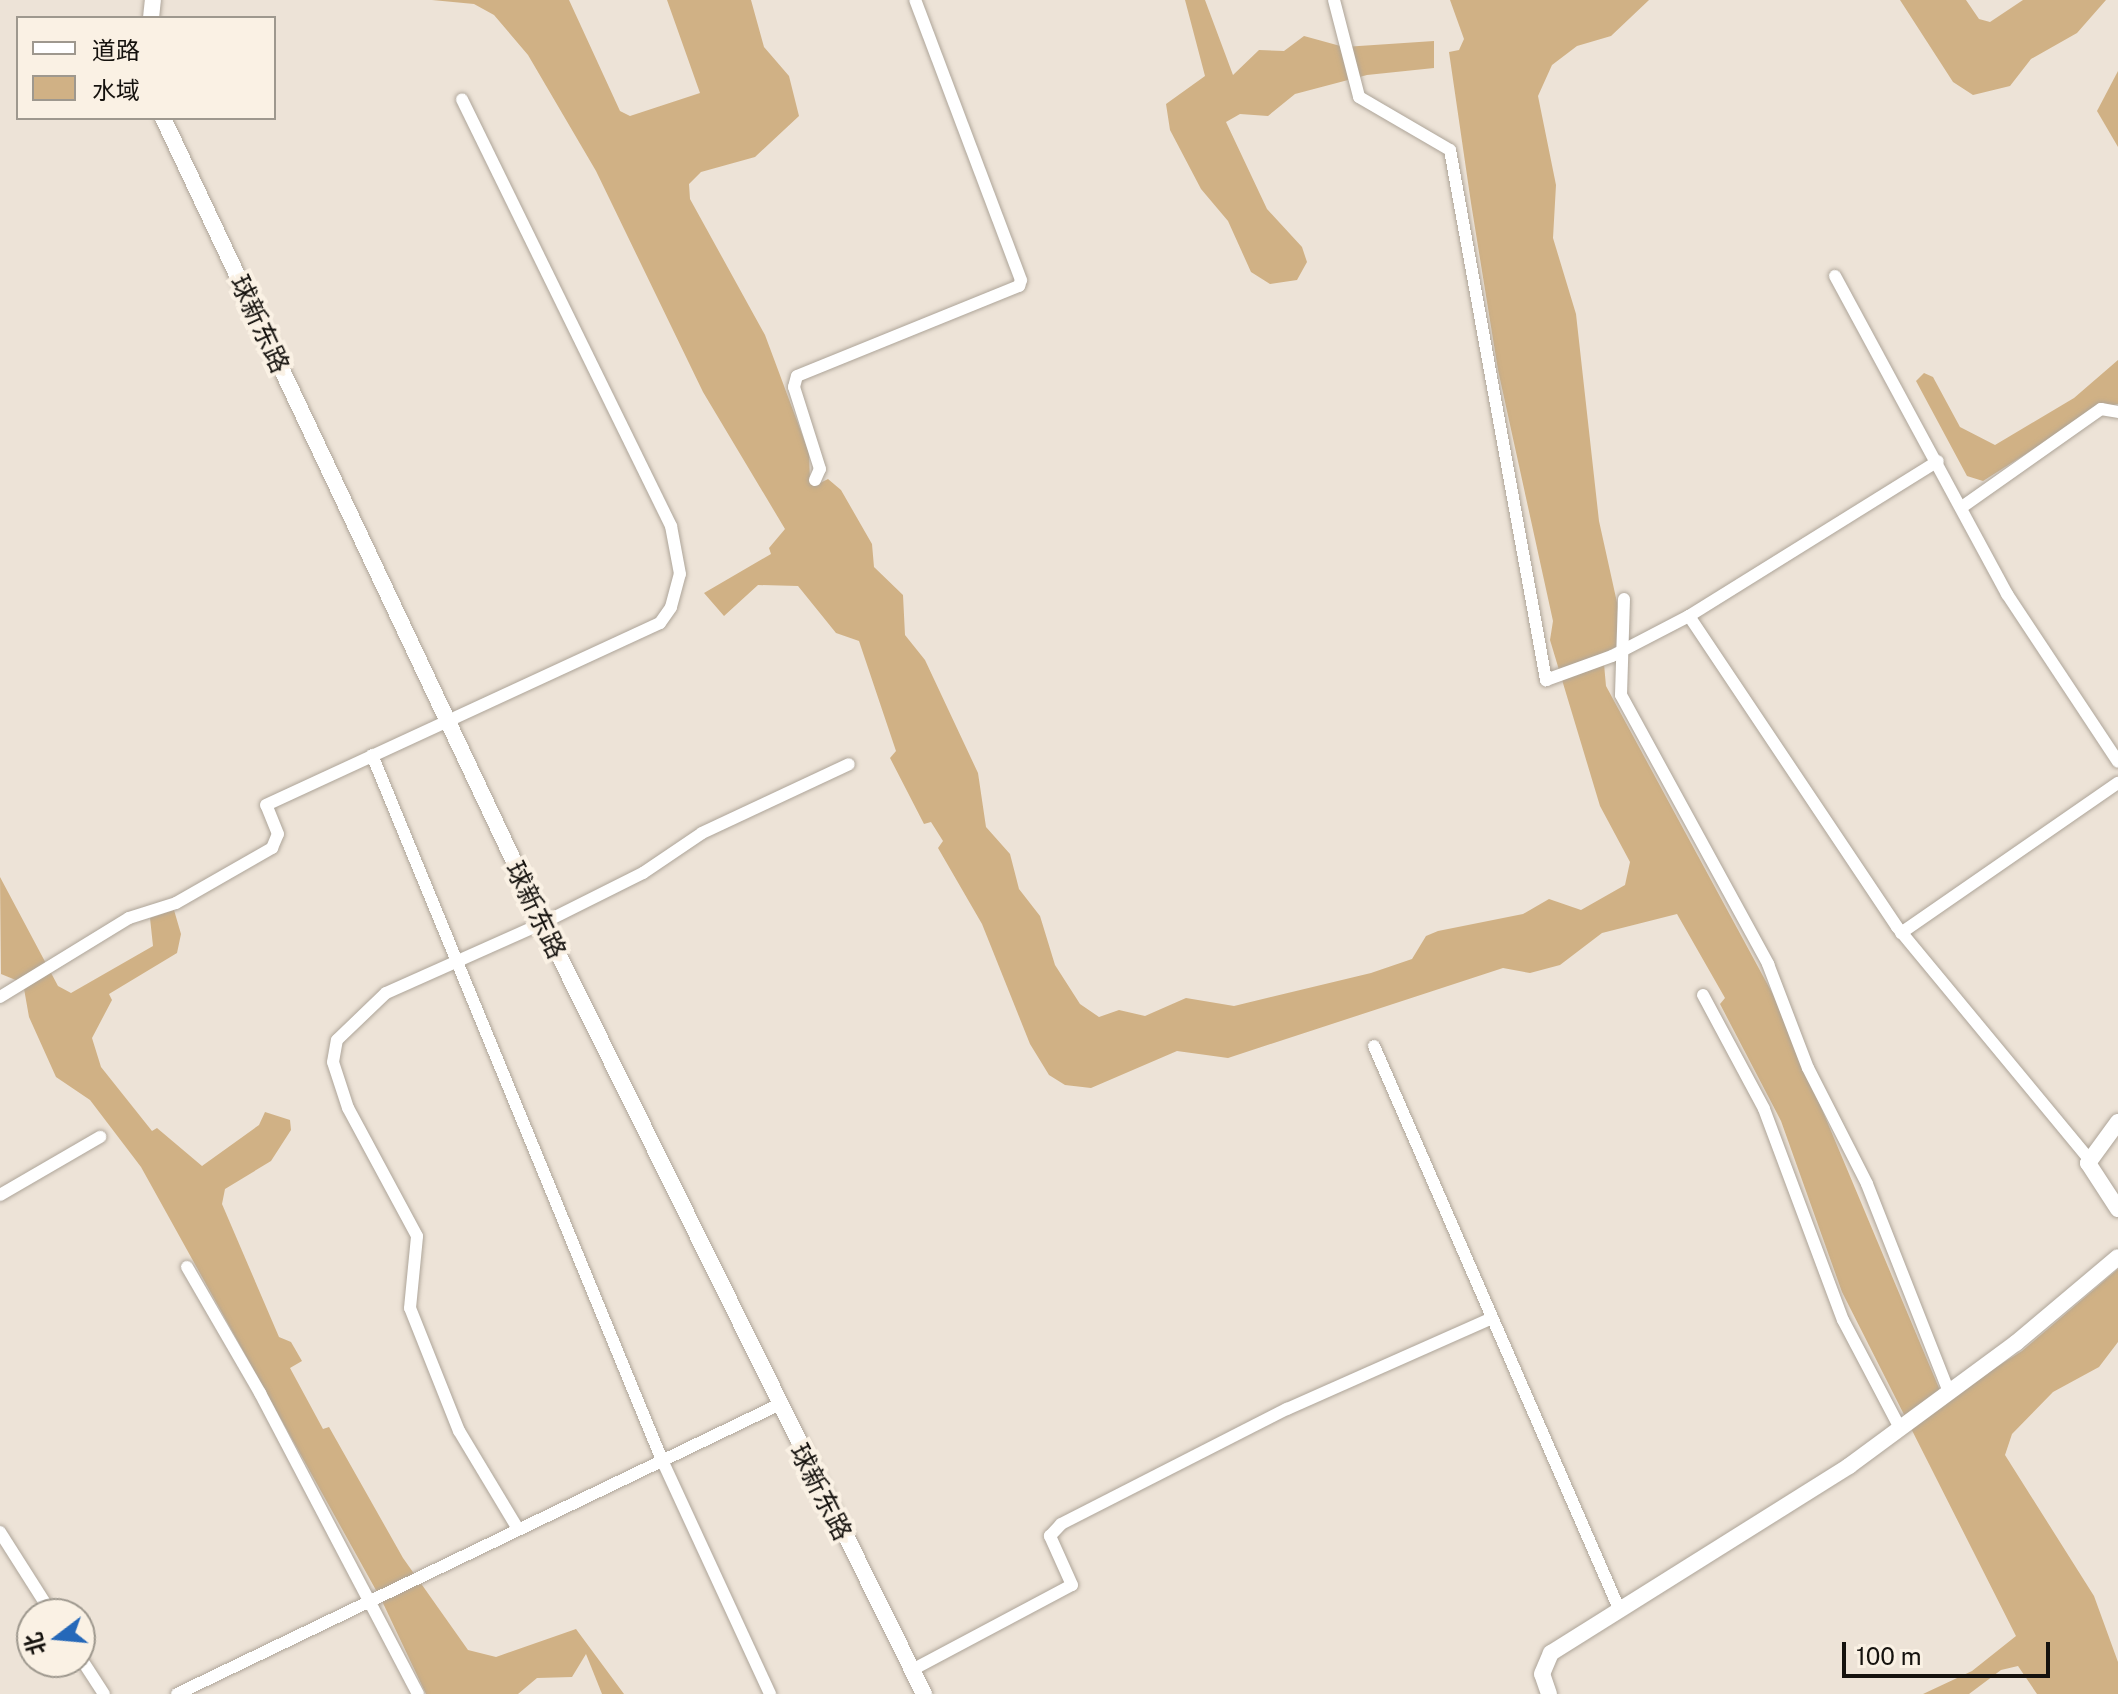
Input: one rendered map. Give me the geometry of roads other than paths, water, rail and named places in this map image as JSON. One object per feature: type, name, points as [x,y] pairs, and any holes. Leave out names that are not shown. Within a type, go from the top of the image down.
[{"type":"street","points":[[815,480],[820,469],[794,387],[797,376],[1019,286],[1021,280],[915,0]]},
{"type":"street","points":[[1334,0],[1351,79],[1371,108],[1450,150],[1546,680],[1612,656],[1689,616],[1938,461]]},
{"type":"street","points":[[0,997],[129,918],[187,897],[272,848],[278,834],[266,805],[660,623],[680,574],[671,526],[462,99]]},
{"type":"street","name":"球新东路","points":[[164,120],[445,721],[778,1405],[924,1694]]},
{"type":"street","points":[[1835,276],[2042,654],[2118,762]]},
{"type":"street","points":[[1962,507],[2101,409],[2118,412]]},
{"type":"street","points":[[1624,599],[1626,649],[1617,672],[1621,695],[1768,964],[1808,1068],[1870,1192],[1946,1394]]},
{"type":"street","points":[[1689,616],[1901,933],[2089,1159],[2118,1209]]},
{"type":"street","points":[[372,755],[459,958],[662,1460],[770,1694]]},
{"type":"street","points":[[518,1529],[459,1431],[410,1308],[417,1236],[348,1108],[333,1062],[343,1030],[373,1002],[459,958],[543,923],[643,873],[702,833],[849,764]]},
{"type":"street","points":[[1901,933],[1980,884],[2118,783]]},
{"type":"street","points":[[1703,995],[1764,1109],[1843,1320],[1901,1427]]},
{"type":"street","points":[[1374,1046],[1620,1611]]},
{"type":"street","points":[[2089,1159],[2118,1122]]},
{"type":"street","points":[[0,1195],[100,1137]]},
{"type":"street","points":[[1549,1694],[1542,1674],[1547,1657],[1785,1509],[1946,1394],[2118,1257]]},
{"type":"street","points":[[187,1267],[373,1598],[418,1694]]},
{"type":"street","points":[[912,1670],[1072,1585],[1050,1536],[1061,1524],[1287,1409],[1492,1318]]},
{"type":"street","points":[[177,1694],[778,1405]]},
{"type":"street","points":[[0,1532],[42,1598]]},
{"type":"water","points":[[432,0],[569,0],[620,111],[630,116],[700,93],[667,0],[751,0],[764,47],[789,76],[799,116],[755,157],[701,172],[689,184],[690,199],[765,335],[809,453],[810,480],[816,485],[828,479],[841,490],[872,544],[874,567],[903,595],[905,635],[925,660],[978,773],[986,827],[1010,854],[1019,889],[1040,916],[1055,965],[1080,1004],[1099,1017],[1119,1010],[1145,1016],[1186,998],[1234,1006],[1371,973],[1412,959],[1426,936],[1438,931],[1523,914],[1549,899],[1581,910],[1625,885],[1630,862],[1600,806],[1550,640],[1553,621],[1498,370],[1471,203],[1449,52],[1459,50],[1464,39],[1450,0],[1649,0],[1611,36],[1577,46],[1552,65],[1538,96],[1556,185],[1553,238],[1576,314],[1599,521],[1618,607],[1616,647],[1603,653],[1606,686],[1776,1000],[1944,1400],[2022,1351],[2118,1269],[2118,1342],[2099,1367],[2053,1392],[2012,1434],[2005,1455],[2094,1596],[2118,1662],[2118,1694],[2037,1694],[2018,1666],[2001,1670],[1969,1694],[1923,1694],[1972,1671],[2016,1636],[1842,1292],[1781,1121],[1720,1004],[1725,998],[1677,914],[1602,933],[1560,965],[1530,973],[1503,968],[1228,1058],[1177,1051],[1091,1088],[1065,1085],[1049,1075],[1030,1044],[982,924],[938,848],[943,841],[931,822],[924,824],[890,758],[896,751],[859,641],[836,633],[798,586],[758,585],[724,616],[704,593],[771,554],[769,548],[785,529],[703,392],[596,171],[528,55],[494,15],[474,4]]},
{"type":"water","points":[[1185,0],[1205,0],[1233,75],[1259,50],[1284,51],[1304,36],[1344,47],[1434,41],[1434,68],[1367,75],[1295,94],[1268,116],[1240,114],[1226,122],[1267,209],[1302,247],[1307,262],[1297,280],[1270,284],[1251,272],[1228,221],[1201,189],[1170,130],[1166,104],[1205,76]]},
{"type":"water","points":[[1900,0],[1966,0],[1979,19],[1990,22],[2023,0],[2106,0],[2077,33],[2031,59],[2010,86],[1973,95],[1953,82]]},
{"type":"water","points":[[2118,71],[2118,147],[2097,111]]},
{"type":"water","points":[[2118,360],[2118,404],[2098,408],[1983,481],[1967,476],[1916,381],[1924,373],[1933,377],[1960,427],[1995,445],[2074,398]]},
{"type":"water","points":[[0,877],[58,986],[71,993],[153,946],[150,918],[174,910],[181,934],[177,953],[109,994],[112,1000],[92,1038],[101,1067],[152,1131],[157,1128],[202,1166],[259,1125],[265,1112],[290,1120],[291,1130],[271,1161],[225,1189],[222,1204],[279,1337],[291,1342],[302,1361],[290,1368],[323,1429],[329,1427],[403,1558],[468,1650],[496,1657],[576,1629],[624,1694],[602,1694],[586,1654],[572,1677],[537,1678],[518,1694],[426,1694],[382,1601],[141,1167],[90,1100],[56,1077],[29,1017],[23,983],[1,974]]}]
